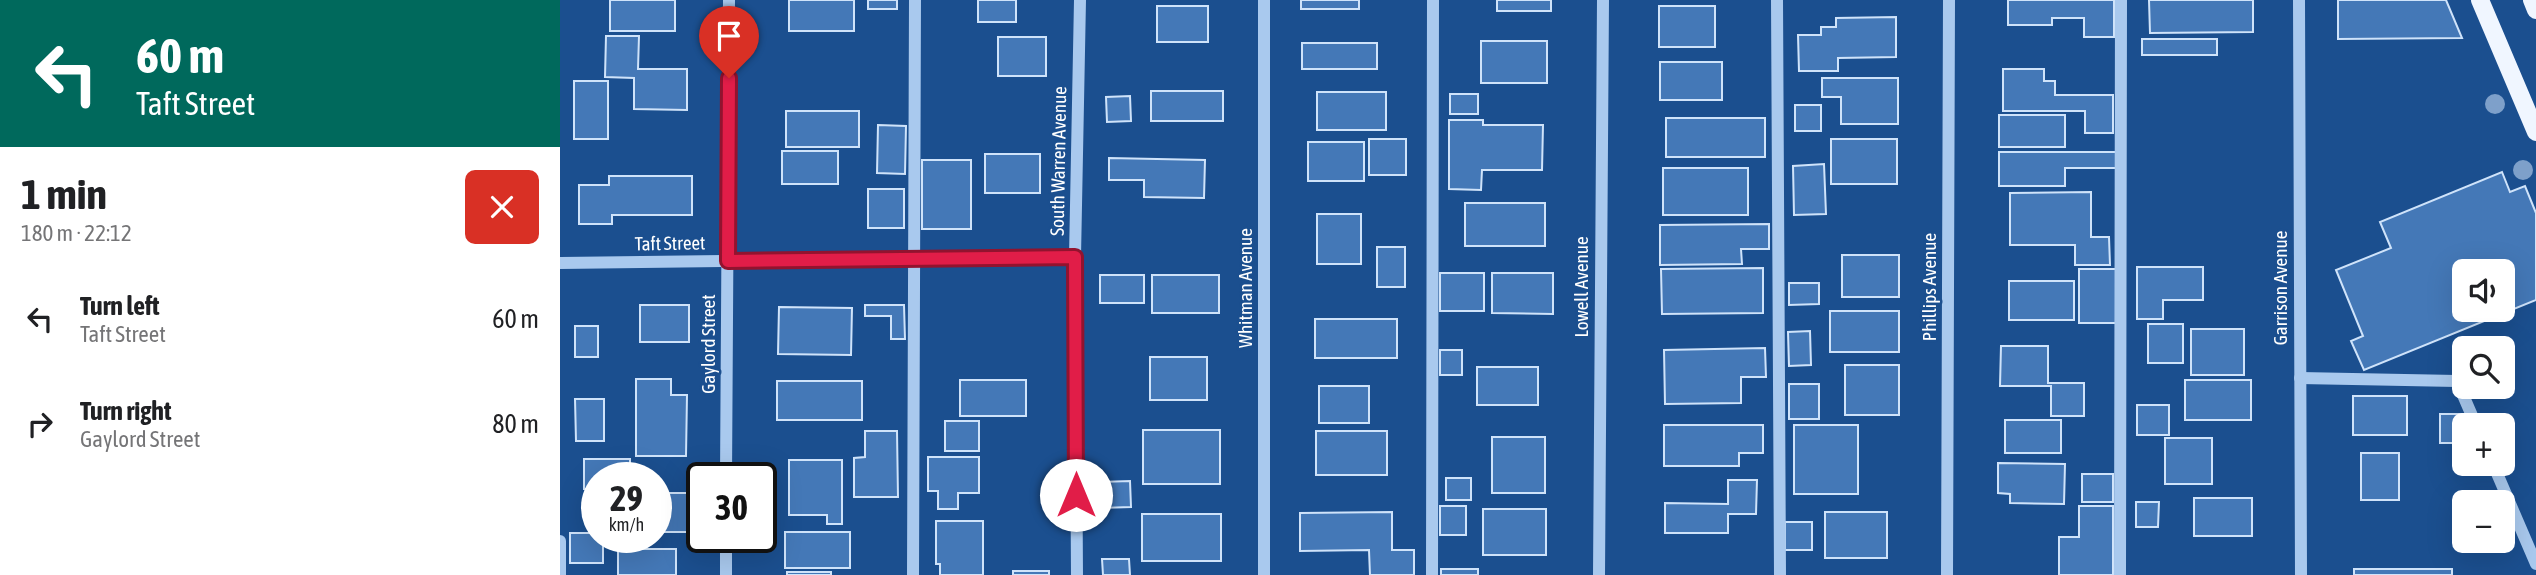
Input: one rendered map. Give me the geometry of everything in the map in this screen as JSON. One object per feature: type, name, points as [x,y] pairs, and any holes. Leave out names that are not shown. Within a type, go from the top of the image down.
[{"type":"main road","points":[[2480,0],[2536,132]]},
{"type":"main road","points":[[2532,0],[2536,9]]},
{"type":"street","name":"Gaylord Street","points":[[726,462],[729,0]]},
{"type":"street","points":[[913,575],[915,0]]},
{"type":"street","name":"South Warren Avenue","points":[[1077,575],[1075,257],[1080,0]]},
{"type":"street","name":"Whitman Avenue","points":[[1264,0],[1264,575]]},
{"type":"street","points":[[1432,575],[1433,0]]},
{"type":"street","name":"Lowell Avenue","points":[[1599,575],[1603,0]]},
{"type":"street","points":[[1777,0],[1780,575]]},
{"type":"street","name":"Phillips Avenue","points":[[1947,575],[1949,0]]},
{"type":"street","points":[[2120,575],[2121,0]]},
{"type":"street","name":"Garrison Avenue","points":[[2298,0],[2301,575]]},
{"type":"street","name":"Taft Street","points":[[560,263],[1075,257]]},
{"type":"street","points":[[2300,378],[2457,381],[2471,413]]},
{"type":"street","points":[[2498,476],[2536,564]]},
{"type":"street","points":[[560,541],[560,575]]},
{"type":"street","points":[[726,553],[726,575]]},
{"type":"building","points":[[610,0],[675,0],[675,31],[610,31]]},
{"type":"building","points":[[789,0],[854,0],[854,31],[789,31]]},
{"type":"building","points":[[868,0],[897,0],[897,9],[868,9]]},
{"type":"building","points":[[978,0],[1016,0],[1016,22],[978,22]]},
{"type":"building","points":[[1301,0],[1359,0],[1359,9],[1301,9]]},
{"type":"building","points":[[1497,0],[1551,0],[1551,11],[1497,11]]},
{"type":"building","points":[[2008,0],[2114,0],[2114,37],[2084,37],[2084,18],[2052,18],[2052,25],[2008,25]]},
{"type":"building","points":[[2149,0],[2253,0],[2253,32],[2150,33]]},
{"type":"building","points":[[2338,0],[2446,0],[2462,38],[2338,39]]},
{"type":"building","points":[[1157,6],[1208,6],[1208,42],[1157,42]]},
{"type":"building","points":[[1659,6],[1715,6],[1715,47],[1659,47]]},
{"type":"building","points":[[1896,17],[1896,57],[1838,58],[1838,71],[1799,71],[1798,35],[1821,35],[1821,27],[1836,27],[1836,18]]},
{"type":"building","points":[[606,36],[639,36],[638,69],[687,69],[687,110],[634,109],[634,78],[605,77]]},
{"type":"building","points":[[998,37],[1046,37],[1046,76],[998,76]]},
{"type":"building","points":[[2142,39],[2217,39],[2217,55],[2142,55]]},
{"type":"building","points":[[1481,41],[1547,41],[1547,83],[1481,83]]},
{"type":"building","points":[[1302,43],[1377,43],[1377,69],[1302,69]]},
{"type":"building","points":[[1660,62],[1722,62],[1722,100],[1660,100]]},
{"type":"building","points":[[2003,69],[2044,69],[2044,81],[2055,81],[2055,95],[2113,95],[2113,133],[2085,133],[2085,111],[2003,111]]},
{"type":"building","points":[[1822,78],[1898,78],[1898,124],[1841,124],[1841,97],[1822,97]]},
{"type":"building","points":[[574,81],[608,81],[608,139],[574,139]]},
{"type":"building","points":[[1151,91],[1223,91],[1223,121],[1151,121]]},
{"type":"building","points":[[1317,92],[1386,92],[1386,130],[1317,130]]},
{"type":"building","points":[[1450,94],[1478,94],[1478,114],[1450,114]]},
{"type":"building","points":[[1130,96],[1131,121],[1107,122],[1106,97]]},
{"type":"building","points":[[1795,105],[1821,105],[1821,131],[1795,131]]},
{"type":"building","points":[[786,111],[859,111],[859,147],[786,147]]},
{"type":"building","points":[[1999,115],[2065,115],[2065,147],[1999,147]]},
{"type":"building","points":[[1666,118],[1765,118],[1765,157],[1666,157]]},
{"type":"building","points":[[1449,120],[1483,120],[1483,125],[1543,125],[1542,170],[1482,170],[1481,190],[1449,189]]},
{"type":"building","points":[[878,125],[906,126],[905,174],[877,173]]},
{"type":"building","points":[[1369,139],[1406,139],[1406,175],[1369,175]]},
{"type":"building","points":[[1831,139],[1897,139],[1897,184],[1831,184]]},
{"type":"building","points":[[1308,142],[1364,142],[1364,181],[1308,181]]},
{"type":"building","points":[[782,151],[838,151],[838,184],[782,184]]},
{"type":"building","points":[[1999,152],[2116,152],[2117,168],[2065,168],[2065,186],[1999,186]]},
{"type":"building","points":[[985,154],[1040,154],[1040,193],[985,193]]},
{"type":"building","points":[[1109,158],[1205,160],[1204,198],[1144,197],[1144,180],[1109,180]]},
{"type":"building","points":[[922,160],[971,160],[971,229],[922,229]]},
{"type":"building","points":[[1824,164],[1826,214],[1794,215],[1793,166]]},
{"type":"building","points":[[1663,168],[1748,168],[1748,215],[1663,215]]},
{"type":"building","points":[[2502,172],[2510,192],[2525,186],[2536,213],[2536,300],[2515,309],[2515,259],[2452,259],[2452,322],[2482,322],[2364,370],[2351,341],[2363,336],[2336,270],[2391,248],[2380,222]]},
{"type":"building","points":[[609,176],[692,176],[692,215],[612,215],[612,224],[579,224],[579,185],[609,185]]},
{"type":"building","points":[[868,189],[904,189],[904,228],[868,228]]},
{"type":"building","points":[[2091,192],[2091,237],[2109,237],[2110,265],[2075,265],[2075,245],[2010,245],[2010,193]]},
{"type":"building","points":[[1465,203],[1545,203],[1545,246],[1465,246]]},
{"type":"building","points":[[1317,214],[1361,214],[1361,264],[1317,264]]},
{"type":"building","points":[[1769,224],[1769,249],[1741,249],[1742,264],[1660,265],[1660,225]]},
{"type":"building","points":[[1377,247],[1405,247],[1405,287],[1377,287]]},
{"type":"building","points":[[1842,255],[1899,255],[1899,297],[1842,297]]},
{"type":"building","points":[[2137,267],[2203,267],[2203,300],[2163,300],[2163,319],[2137,319]]},
{"type":"building","points":[[1763,268],[1763,313],[1662,314],[1661,269]]},
{"type":"building","points":[[2079,269],[2116,269],[2116,323],[2079,323]]},
{"type":"building","points":[[1440,273],[1484,273],[1484,311],[1440,311]]},
{"type":"building","points":[[1492,273],[1553,273],[1553,314],[1492,313]]},
{"type":"building","points":[[1100,275],[1144,275],[1144,303],[1100,303]]},
{"type":"building","points":[[1152,275],[1219,275],[1219,313],[1152,313]]},
{"type":"building","points":[[2009,281],[2074,281],[2074,320],[2009,320]]},
{"type":"building","points":[[1789,283],[1819,283],[1819,304],[1789,305]]},
{"type":"building","points":[[640,305],[689,305],[689,342],[640,342]]},
{"type":"building","points":[[865,305],[904,305],[905,339],[891,339],[891,316],[865,316]]},
{"type":"building","points":[[779,307],[852,308],[851,355],[778,354]]},
{"type":"building","points":[[1830,311],[1899,311],[1899,352],[1830,352]]},
{"type":"building","points":[[1315,319],[1397,319],[1397,358],[1315,358]]},
{"type":"building","points":[[2148,324],[2183,324],[2183,363],[2148,363]]},
{"type":"building","points":[[575,326],[598,326],[598,357],[575,357]]},
{"type":"building","points":[[2191,329],[2244,329],[2244,375],[2191,375]]},
{"type":"building","points":[[1810,331],[1811,365],[1789,366],[1788,332]]},
{"type":"building","points":[[2001,346],[2048,346],[2048,383],[2084,383],[2084,416],[2051,416],[2051,386],[2000,386]]},
{"type":"building","points":[[1765,348],[1766,377],[1741,377],[1741,403],[1665,404],[1664,350]]},
{"type":"building","points":[[1440,350],[1462,350],[1462,375],[1440,375]]},
{"type":"building","points":[[1150,357],[1207,357],[1207,400],[1150,400]]},
{"type":"building","points":[[1845,365],[1899,365],[1899,415],[1845,415]]},
{"type":"building","points":[[1477,367],[1538,367],[1538,405],[1477,405]]},
{"type":"building","points":[[636,379],[671,379],[671,395],[687,395],[686,456],[636,456]]},
{"type":"building","points":[[960,380],[1026,380],[1026,416],[960,416]]},
{"type":"building","points":[[2185,380],[2251,380],[2251,420],[2185,420]]},
{"type":"building","points":[[777,381],[862,381],[862,420],[777,420]]},
{"type":"building","points":[[1789,384],[1819,384],[1819,419],[1789,419]]},
{"type":"building","points":[[1319,386],[1369,386],[1369,423],[1319,423]]},
{"type":"building","points":[[2353,396],[2407,396],[2407,435],[2353,435]]},
{"type":"building","points":[[575,399],[604,399],[604,441],[576,441]]},
{"type":"building","points":[[2137,405],[2169,405],[2169,435],[2137,435]]},
{"type":"building","points":[[2440,414],[2452,414],[2452,443],[2440,443]]},
{"type":"building","points":[[2005,420],[2061,420],[2061,453],[2005,453]]},
{"type":"building","points":[[945,421],[979,421],[979,451],[945,451]]},
{"type":"building","points":[[1664,425],[1763,425],[1763,453],[1739,453],[1739,466],[1664,466]]},
{"type":"building","points":[[1794,425],[1858,425],[1858,494],[1794,494]]},
{"type":"building","points":[[1143,430],[1220,430],[1220,484],[1143,484]]},
{"type":"building","points":[[865,431],[897,431],[898,497],[854,497],[854,458],[865,457]]},
{"type":"building","points":[[1316,431],[1387,431],[1387,475],[1316,475]]},
{"type":"building","points":[[1492,437],[1545,437],[1545,493],[1492,493]]},
{"type":"building","points":[[2165,438],[2212,438],[2212,484],[2165,484]]},
{"type":"building","points":[[2361,453],[2399,453],[2399,500],[2361,500]]},
{"type":"building","points":[[928,457],[979,457],[979,493],[958,493],[958,509],[938,509],[938,491],[928,491]]},
{"type":"building","points":[[584,459],[630,459],[630,462],[584,462]]},
{"type":"building","points":[[789,460],[842,460],[842,524],[827,524],[827,515],[789,515]]},
{"type":"building","points":[[1998,463],[2065,464],[2064,504],[2010,503],[2010,494],[1998,493]]},
{"type":"building","points":[[2082,474],[2113,474],[2113,502],[2082,502]]},
{"type":"building","points":[[1446,478],[1471,478],[1471,500],[1446,500]]},
{"type":"building","points":[[1728,480],[1757,480],[1756,514],[1728,514],[1728,533],[1665,533],[1665,503],[1728,504]]},
{"type":"building","points":[[1130,481],[1131,507],[1100,508],[1100,482]]},
{"type":"building","points":[[672,493],[686,493],[686,532],[672,532]]},
{"type":"building","points":[[2194,498],[2252,498],[2252,536],[2194,536]]},
{"type":"building","points":[[2136,502],[2159,502],[2158,527],[2136,527]]},
{"type":"building","points":[[1440,506],[1466,506],[1466,535],[1440,535]]},
{"type":"building","points":[[2079,506],[2113,506],[2113,575],[2059,575],[2059,537],[2079,537]]},
{"type":"building","points":[[1483,509],[1546,509],[1546,555],[1483,555]]},
{"type":"building","points":[[1392,512],[1392,550],[1414,550],[1414,575],[1370,575],[1369,550],[1300,551],[1300,513]]},
{"type":"building","points":[[1825,512],[1887,512],[1887,558],[1825,558]]},
{"type":"building","points":[[1142,514],[1221,514],[1221,561],[1142,561]]},
{"type":"building","points":[[936,521],[983,521],[983,575],[940,575],[940,564],[936,564]]},
{"type":"building","points":[[1785,522],[1812,522],[1812,550],[1785,550]]},
{"type":"building","points":[[785,532],[850,532],[850,568],[785,568]]},
{"type":"building","points":[[570,533],[581,533],[581,553],[603,553],[603,563],[570,563]]},
{"type":"building","points":[[672,549],[676,549],[676,575],[618,575],[618,553],[672,553]]},
{"type":"building","points":[[1102,559],[1129,559],[1130,575],[1103,575]]},
{"type":"building","points":[[1441,569],[1478,569],[1478,575],[1441,575]]},
{"type":"building","points":[[2354,569],[2452,569],[2452,575],[2354,575]]},
{"type":"building","points":[[1013,571],[1049,571],[1049,575],[1013,575]]},
{"type":"building","points":[[787,572],[831,572],[831,575],[787,575]]},
{"type":"route","points":[[729,78],[728,261],[1075,257],[1076,495]]}]
